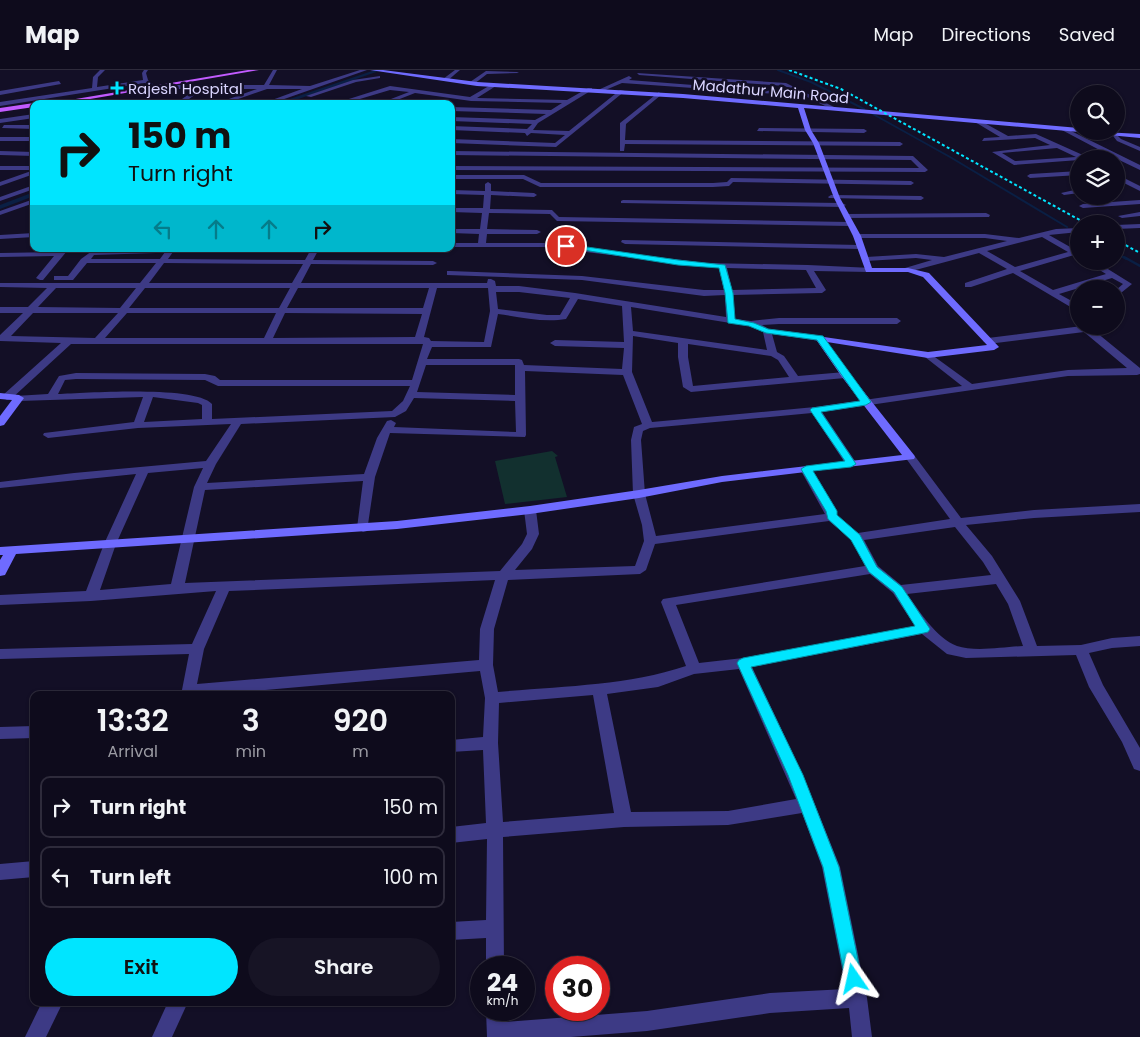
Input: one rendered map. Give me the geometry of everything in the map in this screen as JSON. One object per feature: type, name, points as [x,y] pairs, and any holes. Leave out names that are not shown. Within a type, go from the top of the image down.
[{"type":"main road","points":[[74,100],[255,70]]},
{"type":"main road","points":[[0,111],[30,107]]},
{"type":"street","points":[[94,89],[96,78],[103,70]]},
{"type":"street","points":[[146,70],[144,73],[146,81],[153,87],[310,87]]},
{"type":"street","points":[[229,100],[266,87],[276,70]]},
{"type":"street","points":[[275,100],[365,70]]},
{"type":"street","name":"Madathur Main Road","points":[[372,70],[472,84],[622,91],[1070,129]]},
{"type":"street","points":[[445,80],[458,70]]},
{"type":"street","points":[[475,70],[486,72],[518,71]]},
{"type":"street","points":[[601,90],[650,70]]},
{"type":"street","points":[[683,96],[700,78],[703,70]]},
{"type":"street","points":[[506,85],[518,71]]},
{"type":"street","points":[[301,99],[355,80],[378,77],[388,72]]},
{"type":"street","points":[[472,84],[486,72]]},
{"type":"street","points":[[640,74],[786,84],[832,108]]},
{"type":"street","points":[[271,79],[279,79]]},
{"type":"street","points":[[301,80],[325,82]]},
{"type":"street","points":[[0,104],[146,81]]},
{"type":"street","points":[[621,81],[807,95]]},
{"type":"street","points":[[0,93],[59,83]]},
{"type":"street","points":[[455,107],[494,85]]},
{"type":"street","points":[[184,100],[202,87]]},
{"type":"street","points":[[347,100],[382,89],[472,99],[567,102]]},
{"type":"street","points":[[520,142],[536,122],[590,89]]},
{"type":"street","points":[[455,140],[556,145],[622,91]]},
{"type":"street","points":[[392,100],[415,92]]},
{"type":"street","points":[[624,254],[623,202],[626,186],[622,156],[623,123],[659,94]]},
{"type":"street","points":[[800,105],[808,130],[816,143],[838,198],[857,236],[869,270]]},
{"type":"street","points":[[455,109],[551,112]]},
{"type":"street","points":[[0,121],[30,117]]},
{"type":"street","points":[[455,119],[536,122]]},
{"type":"street","points":[[977,121],[1006,138]]},
{"type":"street","points":[[0,127],[30,127]]},
{"type":"street","points":[[455,128],[570,133]]},
{"type":"street","points":[[1063,129],[1104,150]]},
{"type":"street","points":[[759,130],[864,131]]},
{"type":"street","points":[[1125,134],[1140,136]]},
{"type":"street","points":[[622,135],[691,136]]},
{"type":"street","points":[[984,140],[1036,136],[1070,152]]},
{"type":"street","points":[[0,139],[30,139]]},
{"type":"street","points":[[1119,140],[1140,149]]},
{"type":"street","points":[[622,142],[900,144]]},
{"type":"street","points":[[1058,146],[995,152],[1014,163],[1070,159]]},
{"type":"street","points":[[19,153],[30,147]]},
{"type":"street","points":[[455,152],[622,156],[913,158],[925,170],[455,168]]},
{"type":"street","points":[[0,153],[30,154]]},
{"type":"street","points":[[1125,161],[1139,168]]},
{"type":"street","points":[[0,168],[30,170]]},
{"type":"street","points":[[1125,169],[1139,168]]},
{"type":"street","points":[[0,184],[30,172]]},
{"type":"street","points":[[1030,176],[1070,174]]},
{"type":"street","points":[[455,177],[524,178],[540,185],[713,186],[729,184],[731,180],[911,183]]},
{"type":"street","points":[[482,244],[489,177]]},
{"type":"street","points":[[1125,181],[1137,187]]},
{"type":"street","points":[[0,199],[30,188]]},
{"type":"street","points":[[455,192],[534,195]]},
{"type":"street","points":[[1064,193],[1070,193]]},
{"type":"street","points":[[800,196],[920,198]]},
{"type":"street","points":[[0,213],[30,202]]},
{"type":"street","points":[[623,202],[842,206]]},
{"type":"street","points":[[1083,206],[1140,202]]},
{"type":"street","points":[[455,210],[552,212],[557,219],[625,232],[860,247]]},
{"type":"street","points":[[1125,216],[1140,214]]},
{"type":"street","points":[[625,232],[986,215]]},
{"type":"street","points":[[1125,227],[1140,226]]},
{"type":"street","points":[[908,270],[1042,234],[1070,230]]},
{"type":"street","points":[[455,231],[537,232]]},
{"type":"street","points":[[1042,234],[1070,250]]},
{"type":"street","points":[[0,236],[30,235]]},
{"type":"street","points":[[857,236],[985,236],[1019,240]]},
{"type":"street","points":[[455,245],[544,244],[722,266],[908,270],[920,272],[994,347],[928,355],[766,331],[751,324]]},
{"type":"street","points":[[980,250],[1070,304]]},
{"type":"street","points":[[0,256],[50,252]]},
{"type":"street","points":[[40,278],[61,252]]},
{"type":"street","points":[[0,278],[70,278],[92,253],[113,252]]},
{"type":"street","points":[[97,341],[169,252]]},
{"type":"street","points":[[268,340],[295,284],[314,252]]},
{"type":"street","points":[[968,285],[1012,269],[1070,255]]},
{"type":"street","points":[[866,259],[916,256],[944,259]]},
{"type":"street","points":[[84,261],[433,263]]},
{"type":"street","points":[[722,266],[729,293],[731,321]]},
{"type":"street","points":[[450,273],[490,273],[582,278],[704,293],[822,290],[808,267]]},
{"type":"street","points":[[1104,270],[1121,280]]},
{"type":"street","points":[[2,338],[69,341],[268,340],[423,342],[488,345],[494,311],[490,273]]},
{"type":"street","points":[[1052,293],[1113,275]]},
{"type":"street","points":[[2,338],[32,310],[55,284]]},
{"type":"street","points":[[0,285],[295,284],[492,287],[575,296],[751,324],[779,321],[897,321]]},
{"type":"street","points":[[363,528],[369,477],[382,438],[395,414],[412,395],[421,362],[426,311],[434,285]]},
{"type":"street","points":[[494,311],[547,318],[563,317],[575,296]]},
{"type":"street","points":[[626,304],[629,334],[627,372],[648,425]]},
{"type":"street","points":[[0,310],[426,311]]},
{"type":"street","points":[[988,341],[1070,330]]},
{"type":"street","points":[[766,331],[773,354]]},
{"type":"street","points":[[629,334],[773,354],[781,358],[796,380]]},
{"type":"street","points":[[1094,335],[1138,372]]},
{"type":"street","points":[[820,338],[845,376],[910,457],[973,543],[988,559],[1015,604],[1032,651]]},
{"type":"street","points":[[4,397],[69,341]]},
{"type":"street","points":[[683,341],[685,372],[688,387],[691,389],[845,376]]},
{"type":"street","points":[[555,344],[629,344]]},
{"type":"street","points":[[928,355],[970,387]]},
{"type":"street","points":[[388,430],[521,435],[519,362],[421,362]]},
{"type":"street","points":[[520,368],[627,372]]},
{"type":"street","points":[[0,600],[91,596],[177,588],[640,570],[650,541],[648,525],[639,494],[636,440],[638,429],[648,425],[815,410],[1068,373],[1138,372]]},
{"type":"street","points":[[51,397],[62,378],[76,376],[205,377],[212,378],[218,383],[415,383]]},
{"type":"street","points":[[4,397],[149,394],[201,400],[207,404],[208,421]]},
{"type":"street","points":[[138,425],[149,394]]},
{"type":"street","points":[[412,395],[521,398]]},
{"type":"street","points":[[1,420],[19,398]]},
{"type":"street","points":[[815,410],[851,464]]},
{"type":"street","points":[[48,435],[138,425],[395,414]]},
{"type":"street","points":[[177,588],[200,488],[210,464],[238,421]]},
{"type":"street","points":[[0,572],[6,551],[363,528],[530,510],[639,494],[722,479],[910,457]]},
{"type":"street","points":[[0,485],[74,476],[210,464]]},
{"type":"street","points":[[806,469],[831,511],[831,516],[856,537],[873,569],[898,590],[924,629],[952,650],[966,653],[1081,650],[1112,643],[1140,641]]},
{"type":"street","points":[[91,596],[110,544],[144,470]]},
{"type":"street","points":[[200,488],[369,477]]},
{"type":"street","points":[[856,537],[959,522],[1060,512],[1112,511],[1140,508]]},
{"type":"street","points":[[496,956],[495,830],[490,743],[492,698],[486,665],[487,629],[503,576],[528,546],[533,534],[530,510]]},
{"type":"street","points":[[650,541],[831,516]]},
{"type":"street","points":[[694,669],[668,602],[873,569]]},
{"type":"street","points":[[898,590],[1000,578]]},
{"type":"street","points":[[188,691],[197,649],[224,587]]},
{"type":"street","points":[[492,698],[599,689],[658,681],[694,669],[743,663],[924,629]]},
{"type":"street","points":[[0,654],[197,649]]},
{"type":"street","points":[[1081,650],[1096,687],[1134,739],[1140,764]]},
{"type":"street","points":[[743,663],[795,775],[831,867],[857,998],[862,1037]]},
{"type":"street","points":[[209,691],[486,665]]},
{"type":"street","points":[[599,689],[624,820]]},
{"type":"street","points":[[0,734],[30,732]]},
{"type":"street","points":[[455,746],[490,743]]},
{"type":"street","points":[[455,835],[624,820],[728,818],[806,805]]},
{"type":"street","points":[[0,872],[30,869]]},
{"type":"street","points":[[455,931],[495,928]]},
{"type":"street","points":[[496,1021],[497,1035],[648,1022],[770,1003],[857,998]]},
{"type":"street","points":[[35,1037],[52,1006]]},
{"type":"street","points":[[162,1037],[176,1006]]},
{"type":"green space","points":[[552,451],[558,456],[555,457],[567,497],[505,504],[495,461]]},
{"type":"waterway","points":[[290,100],[380,70]]},
{"type":"waterway","points":[[778,70],[811,82],[864,109]]},
{"type":"waterway","points":[[871,113],[950,157],[1067,227]]},
{"type":"waterway","points":[[0,207],[30,196]]},
{"type":"waterway","points":[[1125,258],[1140,266]]},
{"type":"railway","points":[[789,70],[841,89],[1071,215]]},
{"type":"railway","points":[[1125,245],[1140,253]]},
{"type":"place","name":"Rajesh Hospital","points":[[117,88]]},
{"type":"route","points":[[566,246],[678,262],[722,266],[729,293],[731,321],[751,324],[766,331],[820,338],[845,376],[866,402],[815,410],[851,464],[806,469],[831,511],[831,516],[856,537],[873,569],[898,590],[924,629],[743,663],[795,775],[831,867],[854,979]]}]
